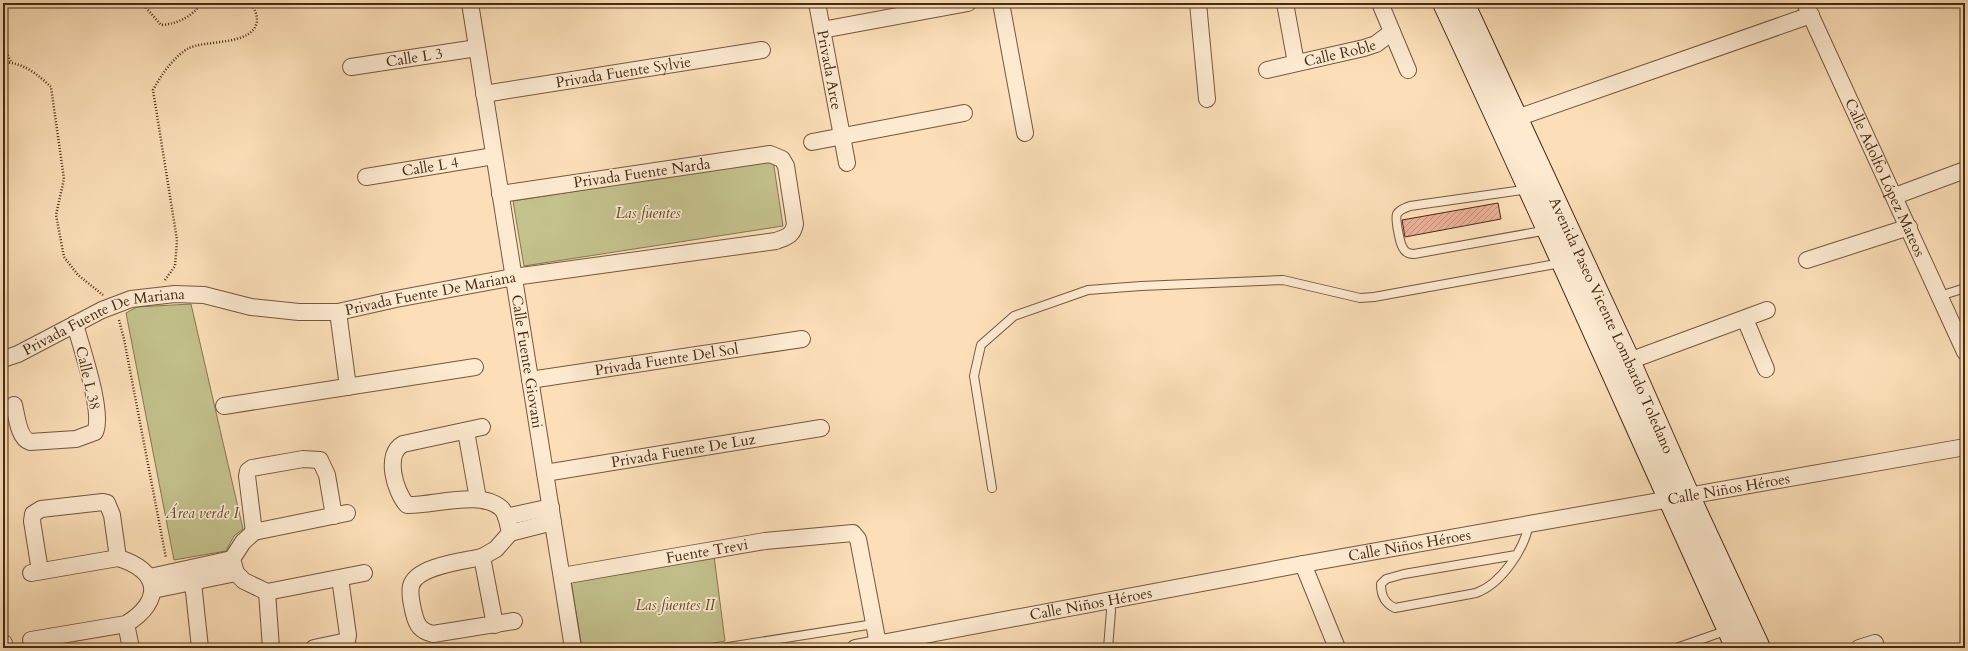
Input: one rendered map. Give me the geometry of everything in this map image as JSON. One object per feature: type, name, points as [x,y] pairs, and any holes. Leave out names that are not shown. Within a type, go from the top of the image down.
[{"type":"main road","name":"Avenida Paseo Vicente Lombardo Toledano","points":[[1444,3],[1539,188],[1738,631],[1759,648]]},
{"type":"main road","name":"Avenida Paseo Vicente Lombardo Toledano","points":[[1463,3],[1517,118],[1539,188]]},
{"type":"main road","name":"Avenida Paseo Vicente Lombardo Toledano","points":[[1572,261],[1629,361],[1678,497]]},
{"type":"street","name":"Calle Fuente Giovani","points":[[470,3],[573,648]]},
{"type":"street","name":"Privada Arce","points":[[817,3],[847,163]]},
{"type":"street","points":[[822,30],[968,3]]},
{"type":"street","points":[[1001,3],[1025,133]]},
{"type":"street","points":[[1198,3],[1207,99]]},
{"type":"street","name":"Calle Roble","points":[[1284,3],[1296,63],[1364,48],[1376,44],[1392,32]]},
{"type":"street","points":[[1380,3],[1408,70]]},
{"type":"street","points":[[1517,118],[1808,9]]},
{"type":"street","name":"Calle Adolfo López Mateos","points":[[1808,9],[1895,196],[1965,352]]},
{"type":"street","name":"Calle L 3","points":[[351,67],[477,48]]},
{"type":"street","name":"Privada Fuente Sylvie","points":[[484,94],[762,50]]},
{"type":"street","points":[[1267,70],[1296,63]]},
{"type":"street","points":[[812,142],[964,113]]},
{"type":"street","name":"Privada Fuente Narda","points":[[500,194],[770,154],[782,159]]},
{"type":"street","name":"Calle L 4","points":[[366,177],[494,156]]},
{"type":"street","name":"Privada Fuente De Mariana","points":[[3,359],[18,354],[102,310],[131,299],[175,294],[204,295],[251,307],[299,312],[338,312],[396,299],[514,277],[768,242],[788,237],[794,232],[794,212],[786,166],[782,159]]},
{"type":"street","points":[[1895,196],[1965,170]]},
{"type":"street","points":[[1807,260],[1909,227]]},
{"type":"street","points":[[1629,361],[1767,310]]},
{"type":"street","points":[[338,312],[348,387]]},
{"type":"street","points":[[1745,319],[1766,369]]},
{"type":"street","name":"Calle L 38","points":[[14,405],[21,432],[26,441],[36,443],[76,439],[95,432],[97,427],[96,406],[75,324]]},
{"type":"street","name":"Privada Fuente Del Sol","points":[[530,380],[802,339]]},
{"type":"street","points":[[224,406],[475,367]]},
{"type":"street","points":[[482,427],[403,444],[397,447],[393,454],[392,462],[397,489],[401,498],[407,505],[424,505],[478,499],[501,509],[506,517],[510,533]]},
{"type":"street","name":"Privada Fuente De Luz","points":[[545,473],[821,428]]},
{"type":"street","points":[[466,431],[478,499]]},
{"type":"street","name":"Calle Niños Héroes","points":[[855,648],[1303,564],[1965,447]]},
{"type":"street","points":[[234,566],[243,542],[254,532],[341,515],[320,460],[303,460],[252,468],[248,471],[247,476],[254,532]]},
{"type":"street","points":[[118,558],[112,516],[107,503],[103,502],[41,509],[33,514],[32,521],[36,572],[118,558],[132,562],[151,584]]},
{"type":"street","points":[[506,517],[552,514]]},
{"type":"street","points":[[514,621],[443,633],[433,634],[423,632],[416,624],[412,606],[411,585],[418,576],[425,571],[482,557],[496,550],[510,533],[552,514]]},
{"type":"street","name":"Fuente Trevi","points":[[562,576],[765,540],[853,533],[858,539],[874,624]]},
{"type":"street","points":[[482,557],[494,625]]},
{"type":"street","points":[[1303,564],[1337,648]]},
{"type":"street","points":[[151,584],[234,566]]},
{"type":"street","points":[[234,566],[244,581],[267,592],[364,573]]},
{"type":"street","points":[[192,574],[200,648]]},
{"type":"street","points":[[314,648],[347,641],[348,635],[340,578]]},
{"type":"street","points":[[31,640],[53,642],[126,624],[139,616],[147,606],[151,584]]},
{"type":"street","points":[[267,592],[271,648]]},
{"type":"street","points":[[126,624],[131,648]]},
{"type":"street","points":[[874,624],[878,644]]},
{"type":"street","points":[[1859,648],[1875,643]]},
{"type":"lane","points":[[1539,188],[1410,206],[1402,209],[1398,213],[1396,219],[1402,247],[1409,254],[1414,254],[1557,229]]},
{"type":"lane","points":[[992,488],[974,376],[980,345],[1014,316],[1088,290],[1283,280],[1360,298],[1374,297],[1572,261]]},
{"type":"lane","points":[[1940,296],[1965,288]]},
{"type":"lane","points":[[1516,555],[1404,574],[1386,579],[1381,584],[1381,591],[1388,605],[1395,608],[1476,593],[1487,589],[1496,581],[1523,546],[1529,524]]},
{"type":"lane","points":[[1108,648],[1111,611],[1110,601]]},
{"type":"lane","points":[[722,648],[874,624]]},
{"type":"lane","points":[[1676,648],[1738,631]]},
{"type":"path","points":[[142,3],[161,25],[173,24],[180,21],[190,15],[202,3]]},
{"type":"path","points":[[152,296],[175,266],[177,240],[153,90],[174,59],[188,48],[244,37],[252,32],[255,25],[256,12],[250,3]]},
{"type":"path","points":[[3,44],[11,62]]},
{"type":"green space","name":"Las fuentes","points":[[773,160],[783,226],[524,266],[513,201]]},
{"type":"green space","name":"Área verde I","points":[[191,304],[243,529],[234,536],[226,551],[174,560],[126,313],[137,307]]},
{"type":"green space","name":"Las fuentes II","points":[[714,556],[725,641],[686,648],[582,648],[571,581]]},
{"type":"building","points":[[1498,203],[1501,219],[1405,237],[1402,220]]}]
